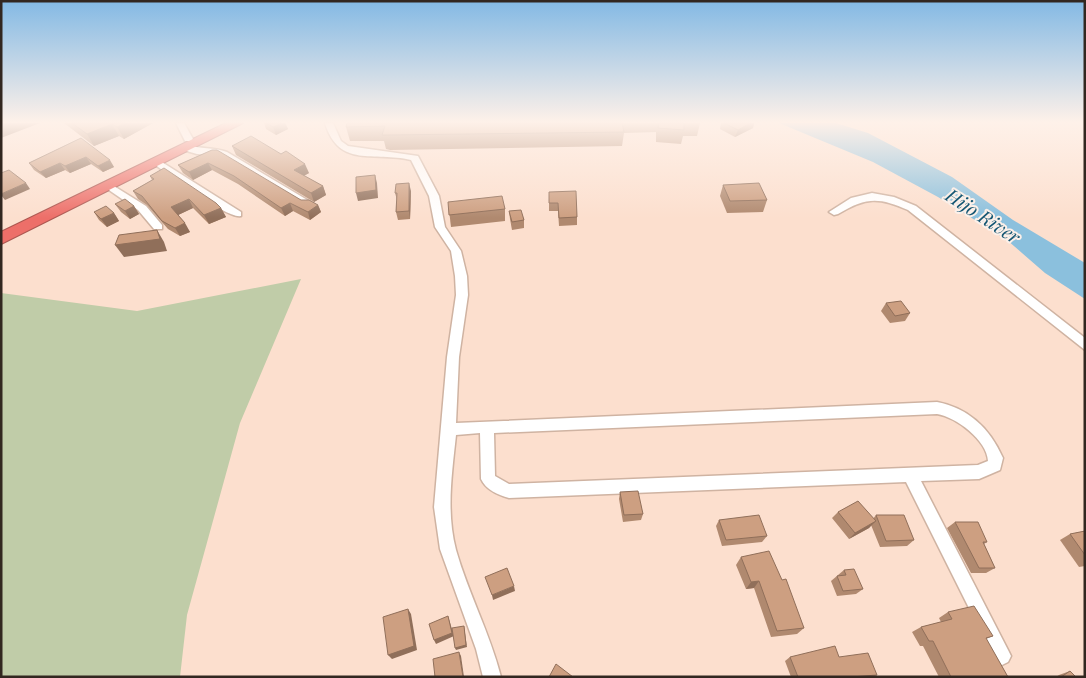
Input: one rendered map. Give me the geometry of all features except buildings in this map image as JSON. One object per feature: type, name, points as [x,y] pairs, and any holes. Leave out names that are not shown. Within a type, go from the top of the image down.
[{"type":"highway","points":[[1,231],[162,155]]},
{"type":"highway","points":[[1,240],[169,155]]},
{"type":"street","points":[[225,155],[308,204]]},
{"type":"street","points":[[390,155],[410,156],[418,161],[434,196],[440,227],[456,251],[461,276],[462,296],[453,357],[442,506],[448,549],[485,649],[492,677]]},
{"type":"street","points":[[158,162],[217,203],[237,214]]},
{"type":"street","points":[[109,186],[142,208],[158,227]]},
{"type":"street","points":[[834,212],[855,199],[868,196],[883,197],[912,208],[1085,345]]},
{"type":"street","points":[[449,429],[487,427],[810,412],[937,408],[949,409],[966,419],[996,458],[995,465],[979,472],[509,491],[500,490],[488,479],[487,427]]},
{"type":"street","points":[[911,476],[1002,656]]},
{"type":"green space","points":[[301,279],[240,423],[187,615],[180,677],[1,677],[1,293],[137,311]]},
{"type":"water","name":"Hijo River","points":[[855,155],[909,155],[952,177],[1013,220],[1085,263],[1085,299],[1045,273],[1007,240],[938,197],[873,162]]}]
